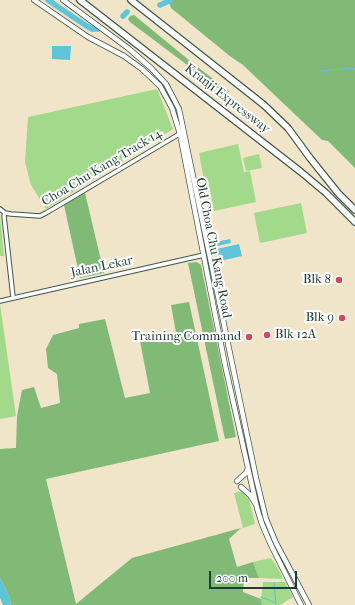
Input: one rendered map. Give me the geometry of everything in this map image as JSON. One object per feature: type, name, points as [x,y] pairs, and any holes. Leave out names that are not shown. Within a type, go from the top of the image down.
[{"type":"highway","name":"Kranji Expressway","points":[[80,0],[296,167],[326,193],[355,222]]},
{"type":"highway","name":"Kranji Expressway","points":[[131,0],[264,105],[288,128],[338,193],[355,210]]},
{"type":"main road","name":"Old Choa Chu Kang Road","points":[[34,0],[88,37],[124,56],[146,72],[160,86],[172,108],[182,132],[266,519],[276,543],[308,605]]},
{"type":"main road","name":"Old Choa Chu Kang Road","points":[[63,0],[128,48],[151,68],[166,84],[179,109],[203,256],[225,365],[257,508],[271,545],[302,605]]},
{"type":"main road","points":[[124,56],[124,51],[128,48]]},
{"type":"main road","points":[[225,365],[229,364],[231,360]]},
{"type":"main road","points":[[237,481],[246,473],[248,468]]},
{"type":"main road","points":[[241,487],[250,495],[257,508]]},
{"type":"street","name":"Choa Chu Kang Track 14","points":[[5,213],[40,216],[182,132]]},
{"type":"street","points":[[0,209],[5,213],[4,216],[13,297]]},
{"type":"street","name":"Jalan Lekar","points":[[0,300],[209,254]]},
{"type":"green space","points":[[168,0],[355,0],[355,168],[328,141],[322,140],[243,65],[171,8]]},
{"type":"green space","points":[[134,15],[229,91],[227,95],[130,22],[128,19],[130,16]]},
{"type":"green space","points":[[157,89],[173,129],[46,209],[31,185],[25,162],[28,117]]},
{"type":"green space","points":[[238,144],[244,172],[250,171],[256,202],[214,211],[208,180],[204,180],[199,153]]},
{"type":"green space","points":[[259,154],[262,168],[246,171],[243,158]]},
{"type":"green space","points":[[85,193],[104,273],[80,278],[64,205]]},
{"type":"green space","points":[[301,203],[307,233],[260,243],[254,213]]},
{"type":"green space","points":[[0,215],[4,256],[0,256]]},
{"type":"green space","points":[[197,262],[201,265],[236,437],[225,439],[188,263]]},
{"type":"green space","points":[[189,302],[219,441],[46,479],[76,604],[132,558],[241,528],[229,539],[237,567],[253,562],[259,578],[244,578],[243,592],[261,599],[262,605],[11,605],[9,596],[0,578],[0,449],[16,448],[17,416],[22,390],[34,387],[41,408],[60,403],[57,374],[48,368],[46,349],[53,335],[79,328],[79,324],[105,319],[125,398],[150,393],[140,341],[176,333],[171,305]]},
{"type":"green space","points":[[0,304],[16,416],[0,419]]},
{"type":"green space","points":[[242,491],[249,499],[255,524],[243,528],[234,493]]},
{"type":"green space","points":[[271,558],[283,579],[259,578],[253,562]]},
{"type":"green space","points":[[263,582],[285,582],[293,597],[280,605],[262,605],[261,599]]},
{"type":"water","points":[[52,46],[71,46],[70,60],[52,59]]},
{"type":"water","points":[[230,239],[231,243],[217,246],[216,242]]},
{"type":"water","points":[[239,244],[242,256],[220,261],[217,249]]},
{"type":"water","points":[[0,578],[9,596],[11,605],[3,605],[0,598]]},
{"type":"waterway","points":[[48,0],[85,25],[92,29],[98,29]]},
{"type":"waterway","points":[[160,5],[171,0]]},
{"type":"waterway","points":[[123,16],[127,12]]},
{"type":"waterway","points":[[321,71],[350,68],[355,69]]},
{"type":"waterway","points":[[274,583],[276,605]]},
{"type":"waterway","points":[[261,597],[276,603]]},
{"type":"place","name":"Blk 8","points":[[339,280]]},
{"type":"place","name":"Blk 9","points":[[342,318]]},
{"type":"place","name":"Blk 12A","points":[[267,335]]},
{"type":"place","name":"Training Command","points":[[249,337]]}]
